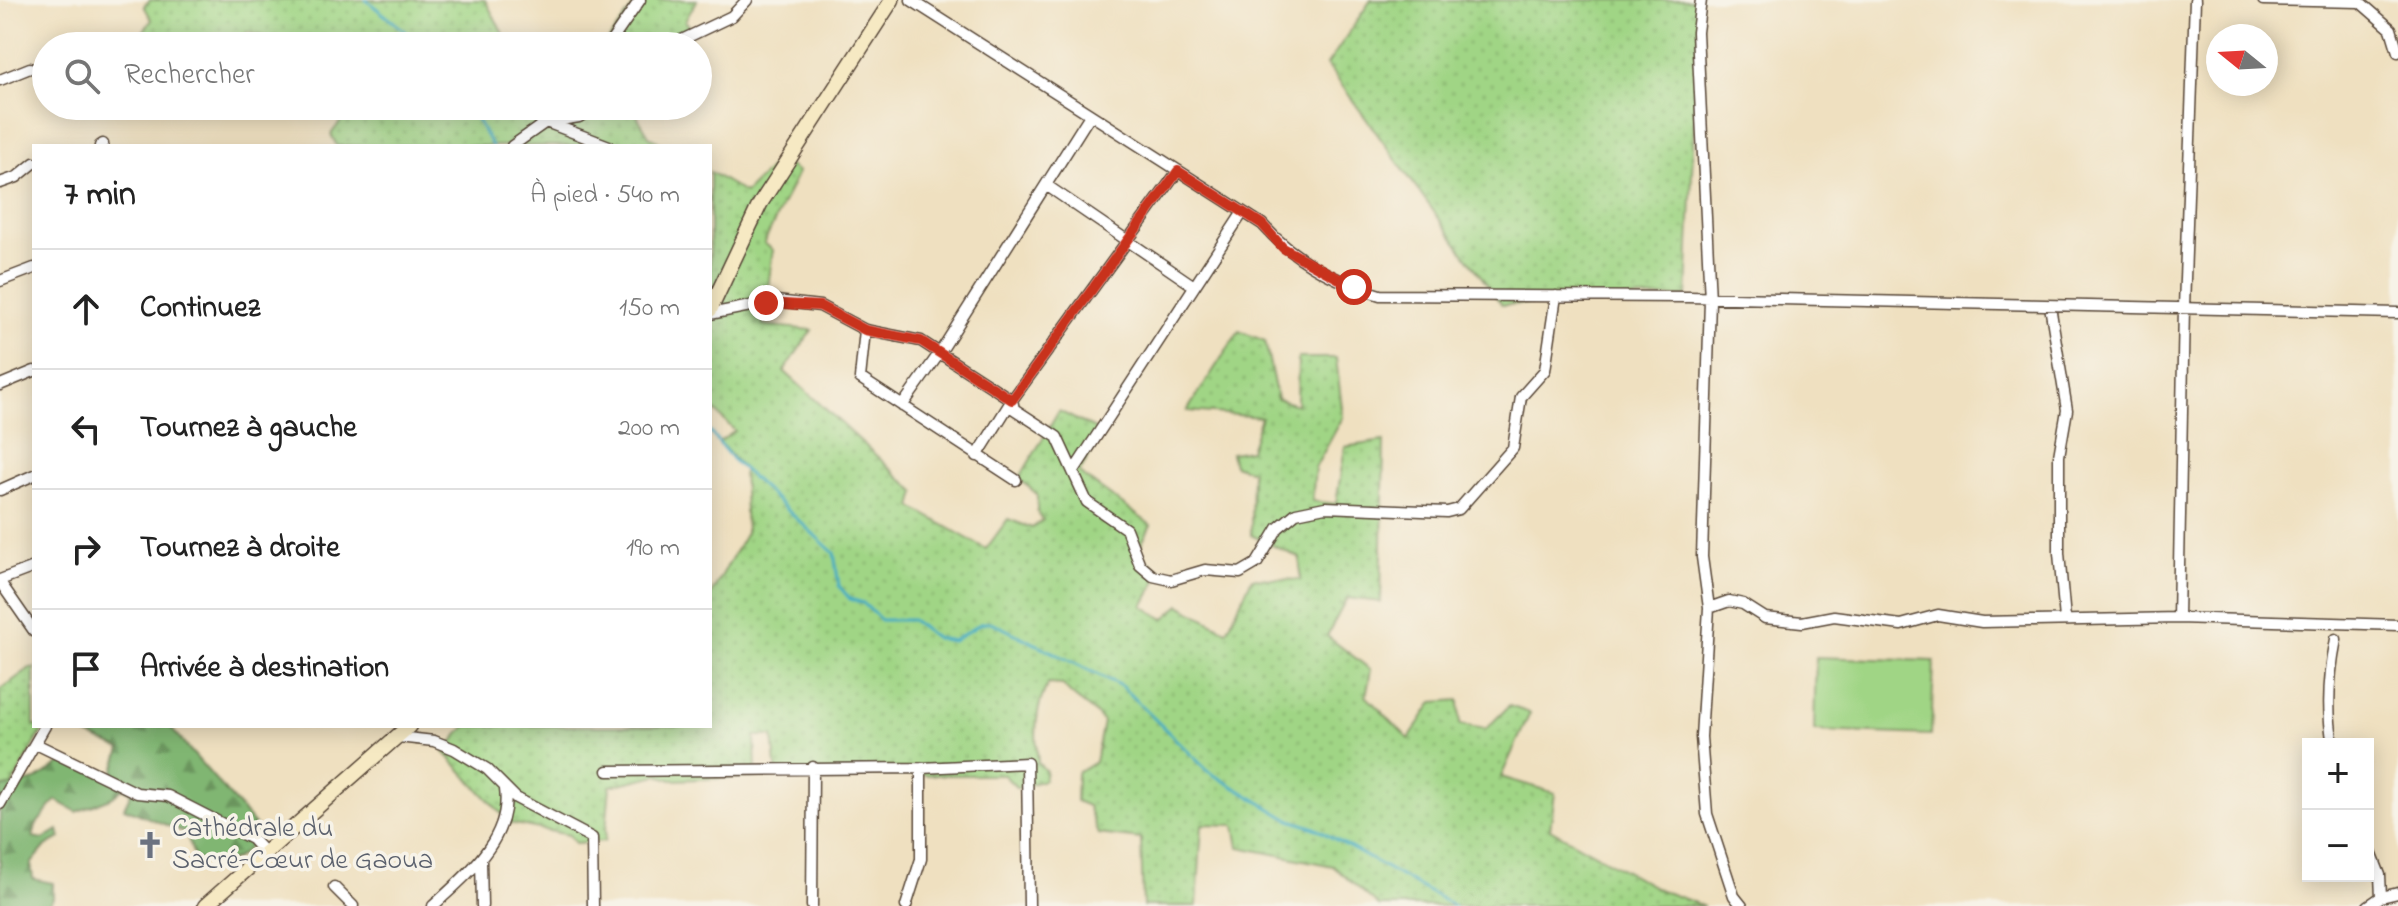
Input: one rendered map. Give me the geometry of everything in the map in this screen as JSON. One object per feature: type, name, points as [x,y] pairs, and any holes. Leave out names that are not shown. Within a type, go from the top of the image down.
[{"type":"main road","points":[[712,308],[760,204],[892,0]]},
{"type":"main road","points":[[205,906],[404,731]]},
{"type":"street","points":[[618,32],[640,0]]},
{"type":"street","points":[[698,32],[732,16],[747,0]]},
{"type":"street","points":[[911,0],[1262,224],[1283,248],[1354,287],[1380,295],[2398,313]]},
{"type":"street","points":[[1701,0],[1697,32],[1710,300],[1702,557],[1709,608],[1701,737],[1707,814],[1734,896],[1742,906]]},
{"type":"street","points":[[2178,618],[2184,307],[2195,0]]},
{"type":"street","points":[[2263,0],[2360,2],[2391,29],[2398,52]]},
{"type":"street","points":[[0,80],[30,68]]},
{"type":"street","points":[[902,406],[941,351],[1090,115]]},
{"type":"street","points":[[515,144],[546,122],[559,120]]},
{"type":"street","points":[[546,122],[604,144]]},
{"type":"street","points":[[0,183],[17,177],[32,165]]},
{"type":"street","points":[[977,456],[1012,400],[1178,171]]},
{"type":"street","points":[[1046,185],[1194,286]]},
{"type":"street","points":[[1073,472],[1243,212]]},
{"type":"street","points":[[0,281],[32,269]]},
{"type":"street","points":[[712,312],[776,301],[820,306],[865,330],[921,341],[941,351],[1012,400],[1014,409],[1057,437],[1087,502],[1126,529],[1140,565],[1153,576],[1171,580],[1205,570],[1240,573],[1257,563],[1278,528],[1296,513],[1325,507],[1447,512],[1459,509],[1513,448],[1521,397],[1545,370],[1556,296]]},
{"type":"street","points":[[2050,306],[2067,410],[2059,456],[2059,553],[2065,619]]},
{"type":"street","points":[[865,330],[860,378],[1016,480]]},
{"type":"street","points":[[0,385],[32,372]]},
{"type":"street","points":[[0,490],[32,476]]},
{"type":"street","points":[[32,568],[0,581],[32,628]]},
{"type":"street","points":[[1709,608],[1729,601],[1743,604],[1765,618],[1802,622],[1834,616],[1901,625],[1938,615],[1982,622],[2178,618],[2398,625]]},
{"type":"street","points":[[2332,738],[2329,714],[2330,664],[2336,639]]},
{"type":"street","points":[[0,804],[44,728]]},
{"type":"street","points":[[404,731],[454,749],[487,769],[505,789],[592,838],[593,906]]},
{"type":"street","points":[[36,744],[137,793],[168,796],[252,839],[265,853]]},
{"type":"street","points":[[608,771],[921,768],[1027,763],[1029,906]]},
{"type":"street","points":[[812,906],[813,767]]},
{"type":"street","points":[[906,906],[921,859],[921,768]]},
{"type":"street","points":[[433,906],[481,860],[506,814],[505,789]]},
{"type":"street","points":[[481,860],[482,906]]},
{"type":"street","points":[[2374,860],[2380,875],[2381,897]]},
{"type":"street","points":[[334,887],[353,906]]},
{"type":"street","points":[[2368,906],[2381,897],[2398,893]]},
{"type":"green space","points":[[150,0],[485,0],[502,32],[143,32],[152,20],[144,6]]},
{"type":"green space","points":[[638,0],[697,0],[685,21],[693,30],[689,32],[614,32]]},
{"type":"green space","points":[[1371,0],[1699,0],[1687,296],[1502,305],[1327,65]]},
{"type":"green space","points":[[342,120],[639,120],[649,136],[662,144],[336,144],[331,134]]},
{"type":"green space","points":[[779,159],[798,172],[764,243],[773,250],[763,325],[812,330],[784,371],[916,492],[912,507],[986,549],[1008,519],[1032,528],[1043,520],[1037,511],[1037,494],[1019,479],[1059,411],[1103,433],[1079,473],[1151,525],[1136,554],[1162,571],[1143,606],[1164,619],[1180,605],[1227,631],[1252,578],[1300,580],[1300,558],[1251,535],[1252,471],[1234,465],[1231,453],[1250,450],[1261,417],[1187,411],[1239,331],[1265,341],[1277,399],[1297,405],[1298,358],[1336,358],[1343,417],[1315,468],[1312,501],[1336,504],[1345,447],[1384,441],[1381,602],[1347,598],[1327,636],[1371,670],[1366,696],[1409,739],[1433,702],[1459,700],[1460,725],[1486,729],[1509,706],[1530,713],[1501,777],[1555,793],[1550,829],[1660,890],[1704,906],[1379,906],[1333,866],[1239,847],[1235,825],[1202,824],[1197,906],[1143,906],[1141,839],[1098,834],[1088,806],[1076,801],[1077,773],[1095,762],[1103,722],[1063,685],[1048,684],[1038,713],[1037,753],[1038,763],[1046,771],[1044,780],[1017,788],[1004,775],[777,775],[773,736],[755,736],[756,777],[672,780],[658,775],[610,786],[605,841],[575,843],[569,835],[510,823],[444,752],[464,728],[712,728],[712,592],[746,533],[743,469],[719,442],[735,431],[715,411],[712,415],[712,173],[745,193]]},
{"type":"green space","points":[[1816,657],[1934,661],[1931,735],[1814,731]]},
{"type":"green space","points":[[32,668],[32,728],[44,728],[11,786],[0,788],[0,690]]},
{"type":"green space","points":[[82,728],[171,728],[262,833],[233,860],[207,862],[195,859],[186,833],[124,808],[131,793],[123,788],[113,797],[77,812],[56,800],[36,825],[33,837],[43,839],[58,830],[60,838],[46,846],[31,864],[33,879],[53,883],[53,898],[48,906],[0,906],[0,788],[36,780],[61,763],[74,762],[111,780],[121,749],[80,732]]},
{"type":"waterway","points":[[366,0],[406,32]]},
{"type":"waterway","points":[[477,120],[491,144]]},
{"type":"waterway","points":[[712,434],[733,460],[834,553],[839,586],[850,599],[863,603],[881,620],[912,620],[936,638],[953,641],[980,624],[991,622],[1121,686],[1209,772],[1288,819],[1315,828],[1454,906]]},
{"type":"place","name":"Cathédrale du Sacré-Cœur de Gaoua","points":[[150,845]]},
{"type":"route","points":[[766,303],[776,301],[820,306],[865,330],[921,341],[941,351],[1012,400],[1178,171],[1262,224],[1283,248],[1354,287]]}]
